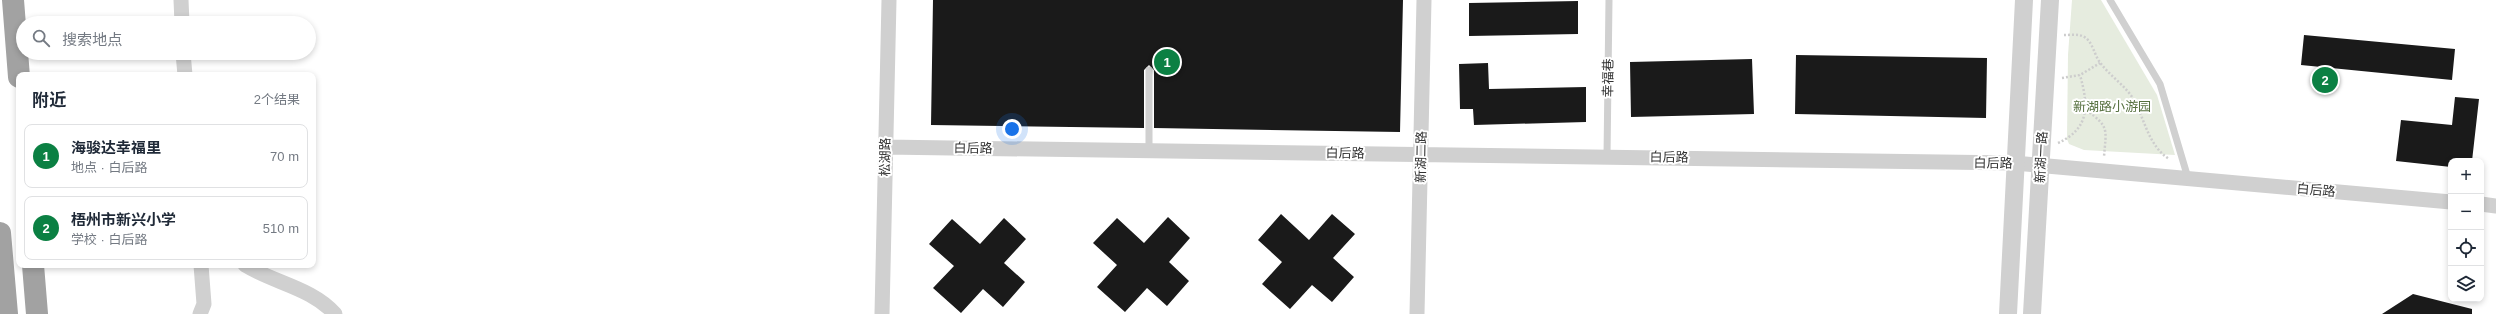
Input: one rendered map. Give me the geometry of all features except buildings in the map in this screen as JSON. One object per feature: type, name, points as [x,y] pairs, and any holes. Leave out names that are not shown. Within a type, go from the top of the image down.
[{"type":"highway","points":[[13,0],[16,38]]},
{"type":"highway","points":[[18,60],[19,72]]},
{"type":"highway","points":[[0,233],[7,314]]},
{"type":"highway","points":[[33,268],[37,314]]},
{"type":"street","points":[[181,0],[182,16]]},
{"type":"street","name":"松湖路","points":[[882,314],[889,0]]},
{"type":"street","name":"新湖二路","points":[[1417,314],[1424,0]]},
{"type":"street","name":"新湖一路","points":[[2008,314],[2014,163],[2024,0]]},
{"type":"street","name":"新湖一路","points":[[2032,314],[2050,0]]},
{"type":"street","points":[[183,60],[184,72]]},
{"type":"street","name":"白后路","points":[[885,147],[1607,156],[2014,163],[2041,158],[2104,171],[2187,172],[2448,202]]},
{"type":"street","points":[[2484,204],[2496,206]]},
{"type":"street","points":[[200,314],[204,304],[201,268]]},
{"type":"street","points":[[250,268],[259,274],[312,295],[336,314]]},
{"type":"lane","name":"幸福巷","points":[[1607,156],[1609,0]]},
{"type":"lane","points":[[2110,0],[2160,84],[2187,172]]},
{"type":"lane","points":[[1149,70],[1149,150]]},
{"type":"path","points":[[2048,34],[2083,36],[2090,42],[2100,63],[2106,68],[2115,82],[2126,88],[2132,96],[2145,126],[2163,154],[2187,172]]},
{"type":"path","points":[[2045,80],[2080,75],[2100,63]]},
{"type":"path","points":[[2041,158],[2073,135],[2086,110],[2087,101],[2080,75]]},
{"type":"path","points":[[2086,110],[2102,122],[2105,127],[2104,171]]},
{"type":"green space","name":"新湖路小游园","points":[[2072,0],[2101,0],[2157,95],[2175,155],[2084,150],[2069,144],[2067,139],[2068,55]]},
{"type":"place","name":"海骏达幸福里","points":[[1167,62]]},
{"type":"place","name":"梧州市新兴小学","points":[[2325,80]]}]
